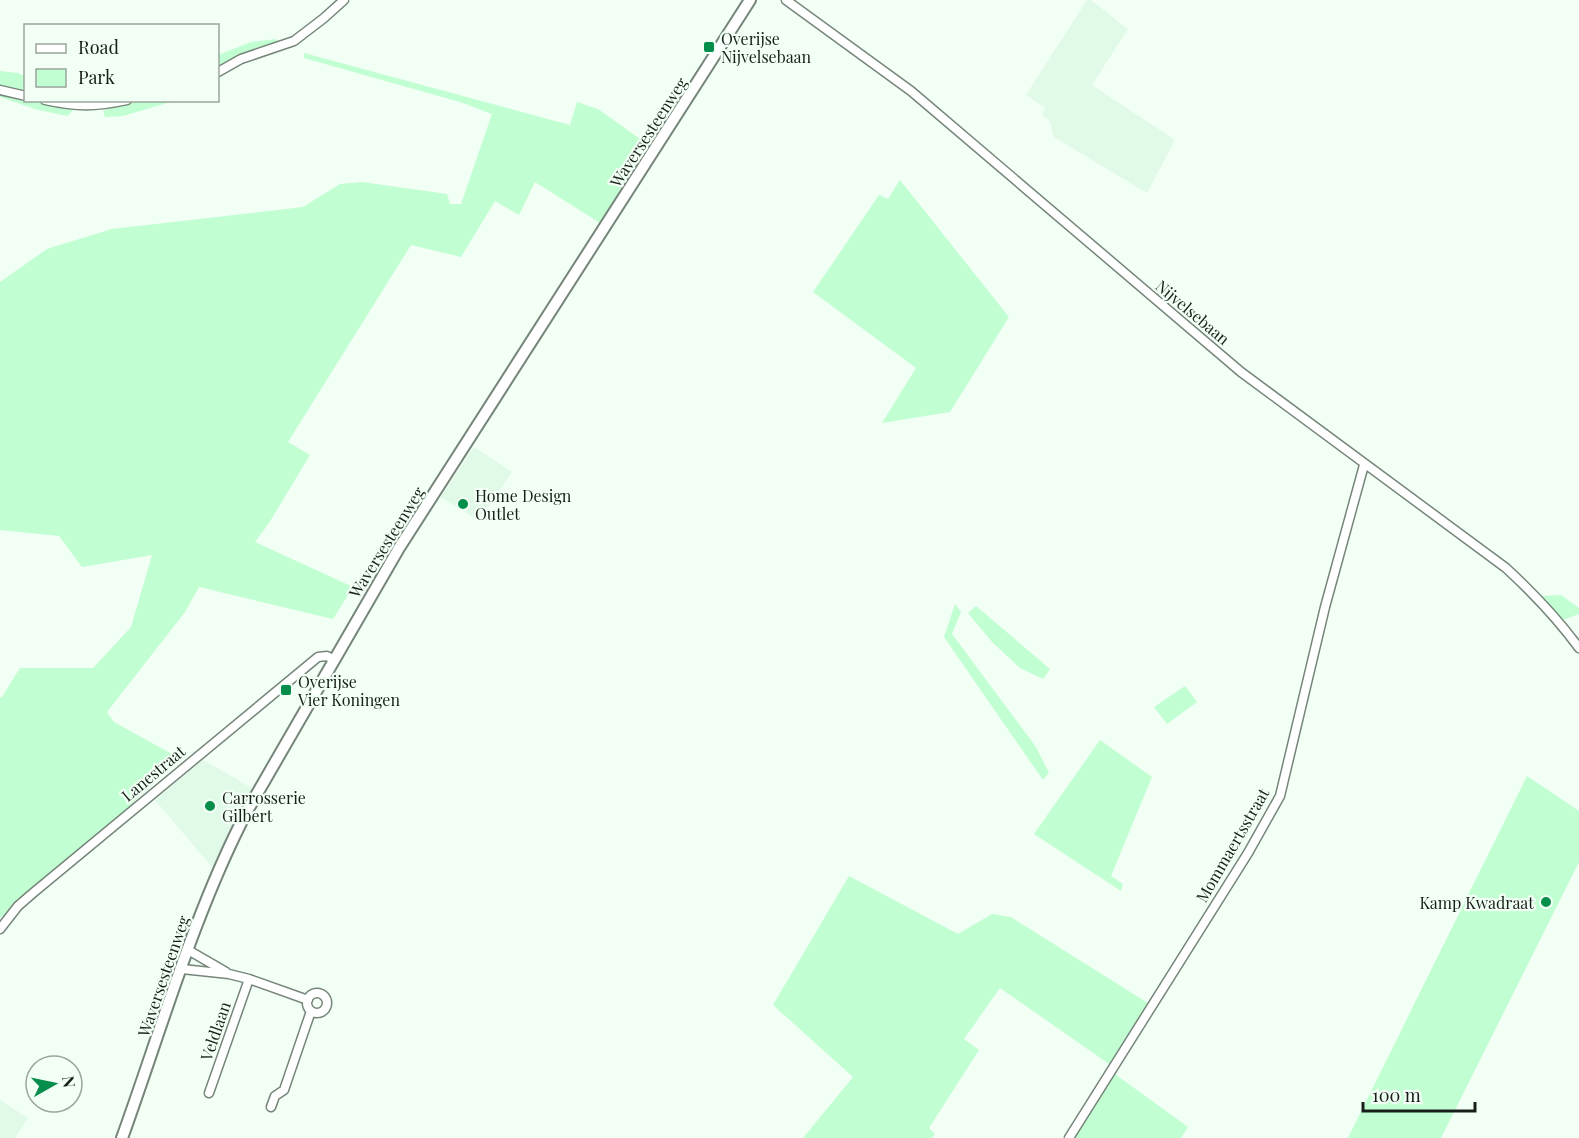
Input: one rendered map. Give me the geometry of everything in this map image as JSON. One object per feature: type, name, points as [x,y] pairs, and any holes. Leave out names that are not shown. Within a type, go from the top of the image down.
[{"type":"main road","name":"Waversesteenweg","points":[[122,1138],[206,900],[232,839],[399,548],[750,0]]},
{"type":"street","points":[[219,71],[241,59],[294,41],[344,0]]},
{"type":"street","name":"Nijvelsebaan","points":[[786,0],[911,92],[1241,372],[1506,568],[1536,596],[1579,648]]},
{"type":"street","points":[[0,90],[24,96]]},
{"type":"street","points":[[55,102],[96,106],[117,102]]},
{"type":"street","name":"Mommaertsstraat","points":[[1069,1138],[1112,1066],[1248,853],[1280,796],[1328,596],[1364,465]]},
{"type":"street","name":"Lanestraat","points":[[0,929],[18,906],[33,892],[318,657],[327,656],[334,660]]},
{"type":"street","points":[[188,950],[229,974]]},
{"type":"street","points":[[182,969],[229,974],[308,1000]]},
{"type":"street","name":"Veldlaan","points":[[209,1093],[249,979]]},
{"type":"street","points":[[272,1107],[275,1096],[284,1090],[311,1011],[308,1000],[312,994],[318,993],[324,996],[327,1002],[326,1008],[321,1012],[311,1011]]},
{"type":"shaded area","points":[[1087,0],[1091,0],[1128,29],[1092,85],[1175,140],[1147,193],[1054,137],[1050,121],[1042,115],[1045,108],[1026,95]]},
{"type":"shaded area","points":[[474,447],[512,472],[484,513],[473,517],[441,497]]},
{"type":"shaded area","points":[[203,760],[252,788],[212,867],[155,800]]},
{"type":"shaded area","points":[[0,1100],[28,1118],[15,1138],[0,1138]]},
{"type":"green space","points":[[276,39],[281,43],[219,69],[219,55],[251,42]]},
{"type":"green space","points":[[304,53],[570,125],[577,102],[598,109],[647,144],[600,223],[535,182],[519,215],[495,201],[461,257],[411,245],[288,442],[310,455],[255,542],[353,587],[333,619],[199,587],[185,612],[107,712],[114,722],[181,759],[136,799],[122,815],[0,918],[0,697],[20,668],[93,668],[131,627],[152,555],[82,567],[59,536],[0,530],[0,282],[47,249],[112,229],[303,207],[340,184],[362,182],[447,194],[450,204],[461,204],[492,114],[460,102],[304,58]]},
{"type":"green space","points":[[0,71],[24,76],[24,90],[15,92],[0,87]]},
{"type":"green space","points":[[0,94],[24,100],[24,102],[76,108],[67,116],[35,109],[0,97]]},
{"type":"green space","points":[[133,102],[171,102],[123,116],[105,117],[103,111],[116,105]]},
{"type":"green space","points":[[900,180],[1009,317],[950,412],[882,423],[916,368],[813,292],[879,195],[888,199]]},
{"type":"green space","points":[[1561,595],[1579,608],[1579,614],[1563,620],[1541,596]]},
{"type":"green space","points":[[955,604],[961,612],[952,634],[1036,747],[1049,773],[1043,780],[944,637]]},
{"type":"green space","points":[[976,606],[1050,669],[1043,679],[1020,668],[993,643],[968,613]]},
{"type":"green space","points":[[1185,686],[1197,702],[1167,724],[1154,707]]},
{"type":"green space","points":[[1100,740],[1152,777],[1111,876],[1123,884],[1121,891],[1034,834]]},
{"type":"green space","points":[[1527,776],[1579,811],[1579,862],[1441,1138],[1348,1138]]},
{"type":"green space","points":[[849,876],[958,934],[992,914],[1011,917],[1151,1005],[1112,1066],[1000,988],[964,1039],[979,1050],[929,1128],[935,1134],[932,1138],[803,1138],[853,1077],[773,1005]]},
{"type":"green space","points":[[1112,1072],[1188,1127],[1181,1138],[1070,1138]]},
{"type":"place","name":"Overijse Nijvelsebaan","points":[[709,47]]},
{"type":"place","name":"Home Design Outlet","points":[[463,504]]},
{"type":"place","name":"Overijse Vier Koningen","points":[[286,690]]},
{"type":"place","name":"Carrosserie Gilbert","points":[[210,806]]},
{"type":"place","name":"Kamp Kwadraat","points":[[1546,902]]}]
